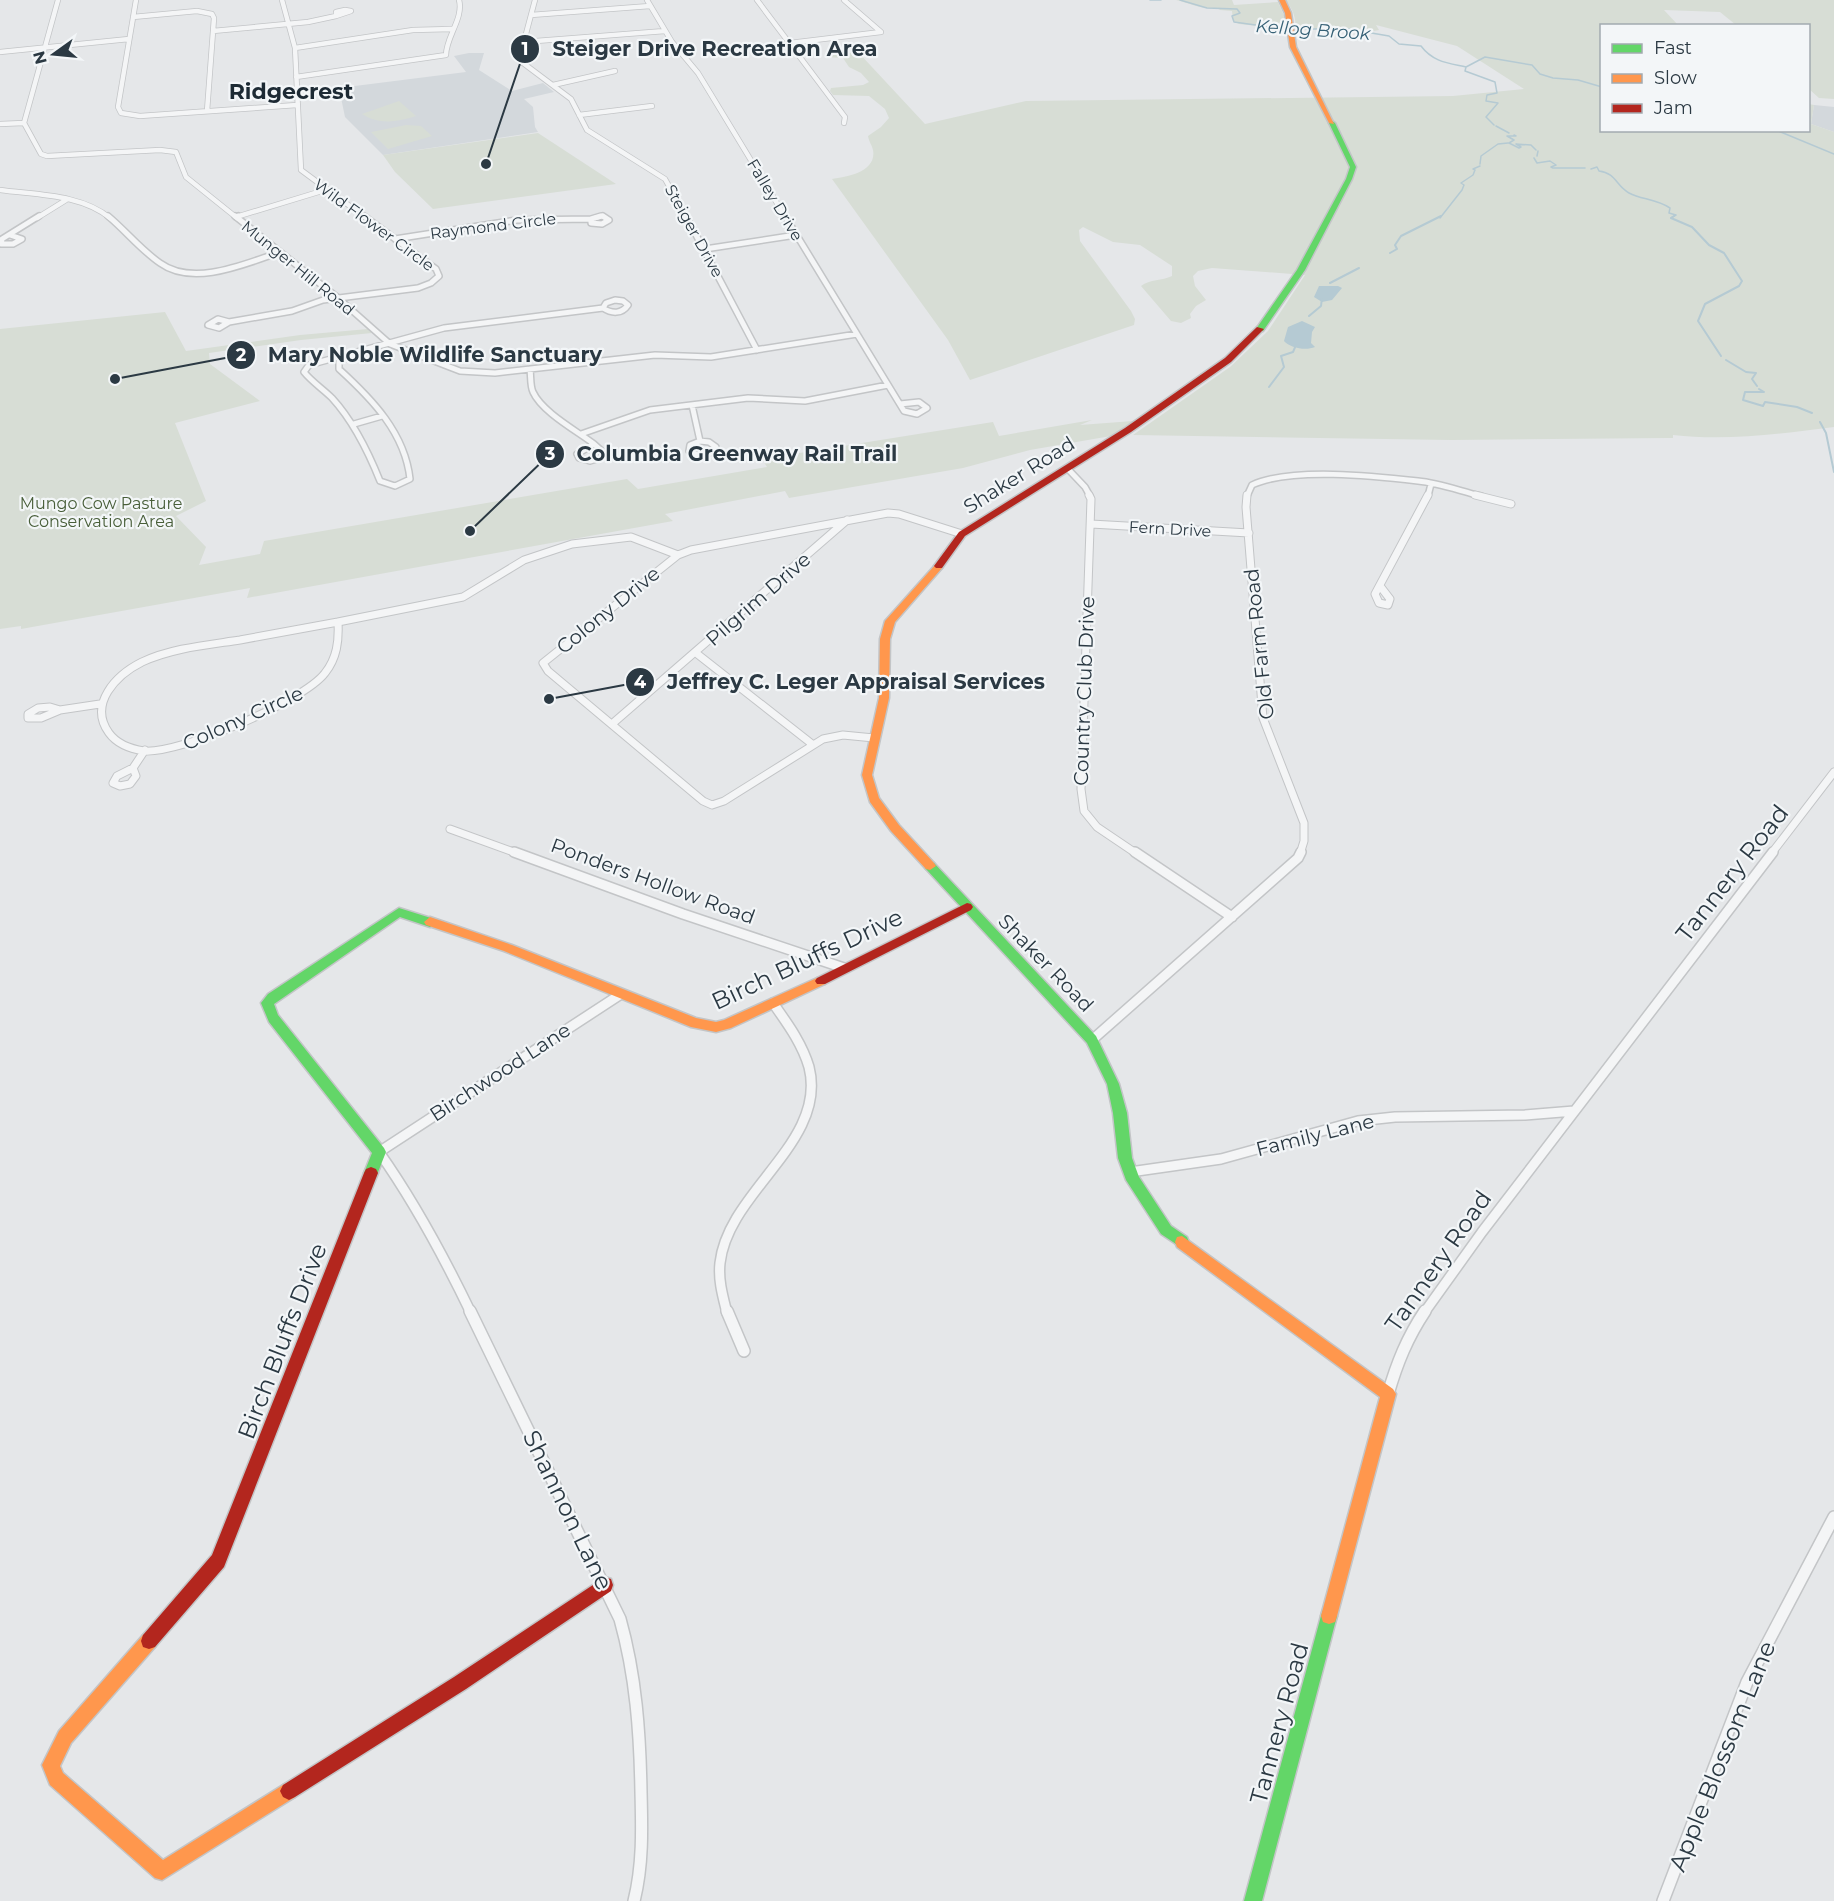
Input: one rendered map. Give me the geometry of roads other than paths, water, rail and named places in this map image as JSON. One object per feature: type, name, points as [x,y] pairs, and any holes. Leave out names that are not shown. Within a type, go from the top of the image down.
[{"type":"street","points":[[0,124],[24,123],[58,0]]},
{"type":"street","points":[[136,0],[118,112],[128,116],[140,116],[297,105]]},
{"type":"street","name":"Wild Flower Circle","points":[[229,322],[286,312],[320,301],[418,288],[436,280],[439,274],[436,269],[325,190],[301,170],[295,48],[282,0]]},
{"type":"street","points":[[296,77],[446,55],[452,29],[461,7],[459,0]]},
{"type":"street","name":"Steiger Drive","points":[[535,0],[519,60],[571,99],[586,130],[665,179],[758,350]]},
{"type":"street","name":"Falley Drive","points":[[647,0],[665,31],[698,73],[900,404]]},
{"type":"street","points":[[757,0],[845,117],[844,123]]},
{"type":"street","points":[[790,43],[881,32],[844,0]]},
{"type":"street","name":"Shaker Road","points":[[1282,0],[1291,16],[1290,29],[1293,47],[1353,167],[1349,179],[1301,270],[1254,337],[1228,360],[1155,412],[962,534],[943,561],[890,621],[885,639],[884,698],[867,775],[874,799],[895,828],[1092,1040],[1112,1077],[1119,1110],[1123,1148],[1130,1172],[1143,1197],[1166,1230],[1388,1394]]},
{"type":"street","points":[[531,15],[650,6]]},
{"type":"street","points":[[133,17],[206,12],[213,16],[207,111]]},
{"type":"street","points":[[213,31],[289,24],[336,16]]},
{"type":"street","points":[[295,48],[413,30],[452,29]]},
{"type":"street","points":[[523,42],[665,31]]},
{"type":"street","points":[[0,52],[129,39]]},
{"type":"street","points":[[553,85],[615,71]]},
{"type":"street","points":[[579,115],[652,106]]},
{"type":"street","name":"Munger Hill Road","points":[[24,123],[41,154],[47,156],[174,151],[179,156],[184,175],[338,298],[390,344],[460,371],[486,373],[645,356],[703,358],[857,334]]},
{"type":"street","points":[[0,190],[82,202],[99,210],[160,263],[173,270],[195,272],[220,270],[280,252]]},
{"type":"street","points":[[236,217],[325,190]]},
{"type":"street","points":[[10,235],[66,200]]},
{"type":"street","name":"Raymond Circle","points":[[395,239],[522,220],[591,219]]},
{"type":"street","points":[[705,249],[796,235]]},
{"type":"street","points":[[315,363],[326,363],[339,369],[382,416],[401,447],[410,472],[410,479],[406,483],[394,487],[380,481],[354,424],[345,411],[306,375],[305,368],[315,363],[456,326],[603,308]]},
{"type":"street","points":[[339,369],[339,362],[353,354]]},
{"type":"street","points":[[530,369],[532,390],[537,398],[594,444]]},
{"type":"street","points":[[581,434],[634,414],[748,398],[805,401],[888,385]]},
{"type":"street","points":[[692,405],[700,441]]},
{"type":"street","points":[[354,424],[382,416]]},
{"type":"street","name":"Country Club Drive","points":[[1067,468],[1089,493],[1091,524],[1082,712],[1081,789],[1084,811],[1097,827],[1232,917]]},
{"type":"street","name":"Old Farm Road","points":[[1092,1040],[1298,858],[1305,840],[1304,823],[1263,718],[1246,507],[1248,489],[1254,483],[1268,478],[1323,477],[1401,480],[1431,484],[1511,504]]},
{"type":"street","points":[[1380,586],[1430,492],[1431,484]]},
{"type":"street","name":"Colony Drive","points":[[874,738],[832,736],[812,744],[734,795],[712,805],[703,801],[548,671],[543,663],[678,555],[847,520],[894,513],[962,534]]},
{"type":"street","name":"Pilgrim Drive","points":[[612,724],[847,520]]},
{"type":"street","name":"Fern Drive","points":[[1091,524],[1249,533]]},
{"type":"street","points":[[60,710],[100,704],[125,672],[155,657],[463,597],[524,560],[572,544],[631,537],[678,555]]},
{"type":"street","name":"Colony Circle","points":[[100,704],[102,722],[108,735],[121,745],[145,750],[165,750],[190,744],[314,686],[328,672],[335,659],[339,640],[338,622]]},
{"type":"street","points":[[696,653],[812,744]]},
{"type":"street","points":[[133,768],[145,750]]},
{"type":"street","name":"Tannery Road","points":[[1253,1901],[1388,1394],[1399,1356],[1412,1330],[1482,1232],[1834,772]]},
{"type":"street","name":"Ponders Hollow Road","points":[[450,829],[683,914],[844,968]]},
{"type":"street","name":"Birch Bluffs Drive","points":[[605,1585],[460,1683],[264,1809],[162,1871],[56,1779],[51,1766],[65,1737],[218,1560],[379,1152],[327,1083],[273,1018],[267,1003],[287,986],[399,912],[508,948],[694,1023],[716,1027],[772,1003],[967,907]]},
{"type":"street","name":"Birchwood Lane","points":[[379,1152],[621,994]]},
{"type":"street","points":[[744,1351],[731,1326],[719,1283],[720,1256],[727,1232],[801,1130],[812,1091],[806,1060],[797,1039],[772,1003]]},
{"type":"street","name":"Family Lane","points":[[1130,1172],[1221,1159],[1358,1121],[1395,1117],[1514,1116],[1574,1112]]},
{"type":"street","name":"Shannon Lane","points":[[379,1152],[404,1188],[441,1251],[605,1585],[626,1638],[637,1699],[642,1832],[640,1878],[634,1901]]},
{"type":"street","name":"Apple Blossom Lane","points":[[1663,1901],[1747,1682],[1834,1517]]},
{"type":"water","points":[[1319,286],[1342,288],[1332,300],[1322,302],[1314,297]]},
{"type":"water","points":[[1302,321],[1315,327],[1311,343],[1315,347],[1298,348],[1284,341],[1288,327]]},
{"type":"waterway","name":"Kellog Brook","points":[[1150,0],[1161,0]]},
{"type":"waterway","name":"Kellog Brook","points":[[1180,0],[1207,8],[1237,9],[1240,13],[1232,16],[1234,22],[1284,29],[1348,29],[1389,36],[1399,44],[1421,46],[1436,59],[1466,67]]},
{"type":"waterway","points":[[1466,67],[1485,57],[1532,65],[1540,74],[1553,78],[1578,80],[1600,86]]},
{"type":"waterway","name":"Kellog Brook","points":[[1466,67],[1465,71],[1495,82],[1497,93],[1487,95],[1486,101],[1498,103],[1486,117],[1494,125]]},
{"type":"waterway","name":"Kellog Brook","points":[[1496,126],[1509,133]]},
{"type":"waterway","points":[[1781,132],[1834,154]]},
{"type":"waterway","name":"Kellog Brook","points":[[1514,135],[1516,136],[1507,136],[1514,140],[1509,143],[1519,148],[1521,147],[1516,144],[1531,145],[1536,150]]},
{"type":"waterway","points":[[1480,164],[1481,156],[1498,144],[1508,143]]},
{"type":"waterway","name":"Kellog Brook","points":[[1537,156],[1538,151]]},
{"type":"waterway","name":"Kellog Brook","points":[[1534,158],[1537,163],[1550,161],[1556,165],[1551,167],[1553,168],[1585,168]]},
{"type":"waterway","points":[[1440,218],[1462,190],[1464,185],[1461,183],[1473,175],[1475,170],[1473,169],[1480,166]]},
{"type":"waterway","name":"Kellog Brook","points":[[1591,169],[1597,167],[1599,171],[1609,174],[1629,193],[1659,202],[1670,208],[1669,213],[1676,215],[1671,218]]},
{"type":"waterway","points":[[1390,253],[1397,249],[1395,245],[1401,236],[1441,216]]},
{"type":"waterway","name":"Kellog Brook","points":[[1671,218],[1692,227],[1709,245],[1724,253],[1742,281],[1739,286],[1705,304],[1698,321],[1721,356]]},
{"type":"waterway","points":[[1330,283],[1359,268]]},
{"type":"waterway","points":[[1309,316],[1321,306],[1322,298]]},
{"type":"waterway","points":[[1269,387],[1284,367],[1281,356],[1293,352],[1296,345]]},
{"type":"waterway","name":"Kellog Brook","points":[[1726,360],[1746,372],[1756,373],[1752,379],[1757,386]]},
{"type":"waterway","name":"Kellog Brook","points":[[1759,389],[1764,392],[1745,392],[1743,400],[1763,406],[1765,402],[1797,407],[1812,413]]},
{"type":"waterway","name":"Kellog Brook","points":[[1820,422],[1826,433],[1834,472]]},
{"type":"place","name":"Steiger Drive Recreation Area","points":[[486,164]]},
{"type":"place","name":"Mary Noble Wildlife Sanctuary","points":[[115,379]]},
{"type":"place","name":"Columbia Greenway Rail Trail","points":[[470,531]]},
{"type":"place","name":"Jeffrey C. Leger Appraisal Services","points":[[549,699]]},
{"type":"district","name":"Ridgecrest","points":[[291,91]]},
{"type":"park label","name":"Mungo Cow Pasture Conservation Area","points":[[101,512]]}]
